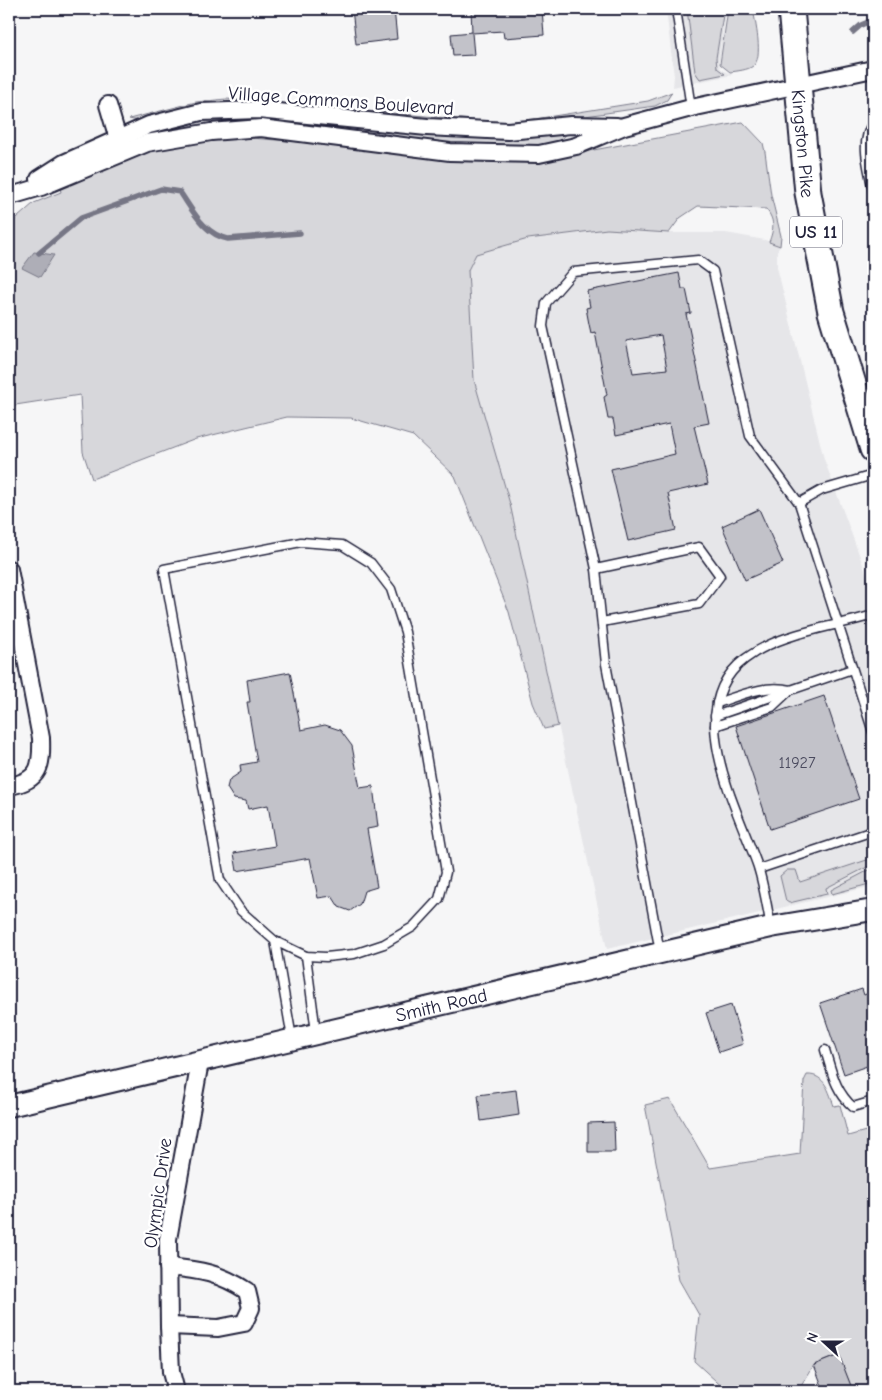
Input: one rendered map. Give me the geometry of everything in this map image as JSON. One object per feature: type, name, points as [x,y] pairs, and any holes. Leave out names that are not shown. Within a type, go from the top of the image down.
[{"type":"main road","name":"Kingston Pike","points":[[792,9],[808,193],[831,312],[873,449]]},
{"type":"street","name":"Village Commons Boulevard","points":[[120,146],[211,132],[261,128],[450,152],[539,154],[576,146],[624,126],[691,108],[798,84],[873,70]]},
{"type":"street","points":[[108,105],[120,146]]},
{"type":"street","name":"Village Commons Boulevard","points":[[11,198],[120,146],[149,125],[201,112],[258,110],[427,127],[508,131],[571,125],[624,126]]},
{"type":"street","points":[[356,140],[359,120]]},
{"type":"street","points":[[9,568],[41,738],[42,759],[40,769],[34,775],[24,782],[9,786]]},
{"type":"street","name":"Smith Road","points":[[9,1106],[772,927],[873,910]]},
{"type":"street","name":"Olympic Drive","points":[[176,1391],[171,1372],[168,1239],[200,1062]]},
{"type":"street","points":[[168,1266],[206,1271],[228,1279],[247,1291],[251,1308],[244,1323],[218,1328],[169,1326]]},
{"type":"lane","points":[[676,9],[691,108]]},
{"type":"lane","points":[[873,122],[866,134],[865,143],[873,191]]},
{"type":"lane","points":[[660,954],[606,664],[596,568],[543,326],[546,303],[573,272],[698,260],[713,271],[750,436],[798,503],[840,625],[852,669],[873,732]]},
{"type":"lane","points":[[798,503],[822,490],[873,475]]},
{"type":"lane","points":[[301,542],[342,545],[370,563],[391,589],[405,632],[446,872],[439,899],[413,927],[384,944],[354,954],[306,956],[275,941],[240,911],[220,880],[164,569],[301,542]]},
{"type":"lane","points":[[596,568],[699,547],[720,576],[699,604],[602,622]]},
{"type":"lane","points":[[772,927],[759,869],[725,780],[715,726],[718,695],[728,677],[745,660],[790,636],[840,625],[873,615]]},
{"type":"lane","points":[[715,716],[852,669]]},
{"type":"lane","points":[[717,703],[762,688],[779,687],[791,690]]},
{"type":"lane","points":[[715,726],[772,707],[791,690]]},
{"type":"lane","points":[[759,869],[873,831]]},
{"type":"lane","points":[[275,941],[292,1040]]},
{"type":"lane","points":[[306,956],[316,1034]]},
{"type":"lane","points":[[825,1050],[838,1090],[843,1098],[853,1107],[873,1101]]},
{"type":"shaded area","points":[[666,9],[726,9],[719,64],[721,69],[732,75],[673,87],[674,76]]},
{"type":"shaded area","points":[[687,9],[724,9],[716,58],[717,68],[725,74],[700,79],[695,72]]},
{"type":"shaded area","points":[[728,9],[753,9],[758,48],[758,55],[753,66],[730,72],[720,64]]},
{"type":"shaded area","points":[[672,92],[667,100],[655,106],[515,126],[181,110],[139,121],[129,119],[196,102],[226,99],[495,122],[522,121],[648,101]]},
{"type":"shaded area","points":[[247,117],[341,127],[343,129],[342,131],[149,136],[148,132],[188,121]]},
{"type":"shaded area","points":[[743,122],[763,143],[771,195],[781,236],[780,246],[769,242],[773,225],[766,209],[698,206],[680,218],[669,233],[607,229],[528,239],[476,254],[468,270],[474,380],[510,504],[558,726],[544,729],[533,703],[509,612],[455,476],[413,436],[351,418],[287,417],[196,439],[92,479],[83,452],[80,395],[9,406],[9,225],[34,203],[61,192],[59,185],[157,148],[193,141],[239,137],[535,161]]},
{"type":"shaded area","points":[[381,129],[488,139],[567,134],[554,142],[507,148],[447,145],[378,138],[377,132]]},
{"type":"shaded area","points":[[607,229],[668,233],[726,233],[765,240],[780,246],[777,251],[777,267],[824,459],[873,592],[873,886],[607,949],[510,504],[474,380],[468,270],[476,254],[528,239]]},
{"type":"shaded area","points":[[34,252],[54,255],[40,277],[22,268]]},
{"type":"shaded area","points":[[873,858],[873,864],[826,888],[827,894],[789,903],[786,901],[780,876],[787,870],[796,870],[800,882]]},
{"type":"shaded area","points":[[873,868],[873,883],[832,894],[831,890]]},
{"type":"shaded area","points":[[807,1075],[818,1077],[828,1090],[834,1106],[840,1105],[848,1136],[873,1129],[873,1391],[853,1391],[838,1355],[814,1365],[798,1391],[727,1391],[694,1361],[699,1315],[679,1280],[645,1105],[670,1099],[710,1168],[800,1154],[804,1081]]},
{"type":"building","points":[[352,9],[394,9],[397,39],[356,44]]},
{"type":"building","points":[[471,9],[542,9],[544,35],[504,38],[503,31],[472,33],[474,55],[453,56],[451,34],[472,32]]},
{"type":"building","points":[[679,273],[682,289],[686,289],[691,313],[686,314],[709,423],[694,426],[708,484],[668,493],[676,530],[628,541],[611,469],[675,454],[669,424],[616,435],[613,419],[608,419],[604,397],[607,395],[595,332],[591,333],[586,308],[590,307],[587,291]],"holes":[[[661,335],[667,369],[633,373],[626,341]]]},
{"type":"building","points":[[759,509],[783,563],[745,580],[722,526]]},
{"type":"building","points":[[290,672],[301,730],[325,725],[340,730],[352,746],[360,788],[373,786],[378,827],[367,829],[377,887],[364,891],[360,904],[350,911],[339,907],[332,896],[318,898],[310,858],[237,871],[234,853],[275,846],[268,805],[248,809],[246,801],[234,799],[227,788],[229,780],[241,772],[240,765],[257,762],[247,702],[250,702],[247,680]]},
{"type":"building","points":[[824,696],[859,799],[770,829],[736,726]]},
{"type":"building","points":[[862,989],[864,995],[873,991],[873,1064],[844,1074],[820,1003]]},
{"type":"building","points":[[731,1005],[743,1044],[719,1052],[706,1013]]},
{"type":"building","points":[[516,1090],[519,1115],[481,1121],[478,1095]]},
{"type":"building","points":[[614,1122],[615,1152],[588,1152],[588,1123]]},
{"type":"building","points":[[839,1355],[853,1391],[824,1391],[814,1365]]},
{"type":"waterway","points":[[853,32],[861,25],[873,20]]},
{"type":"waterway","points":[[39,253],[81,218],[161,189],[180,192],[206,227],[212,232],[228,239],[300,233]]}]
